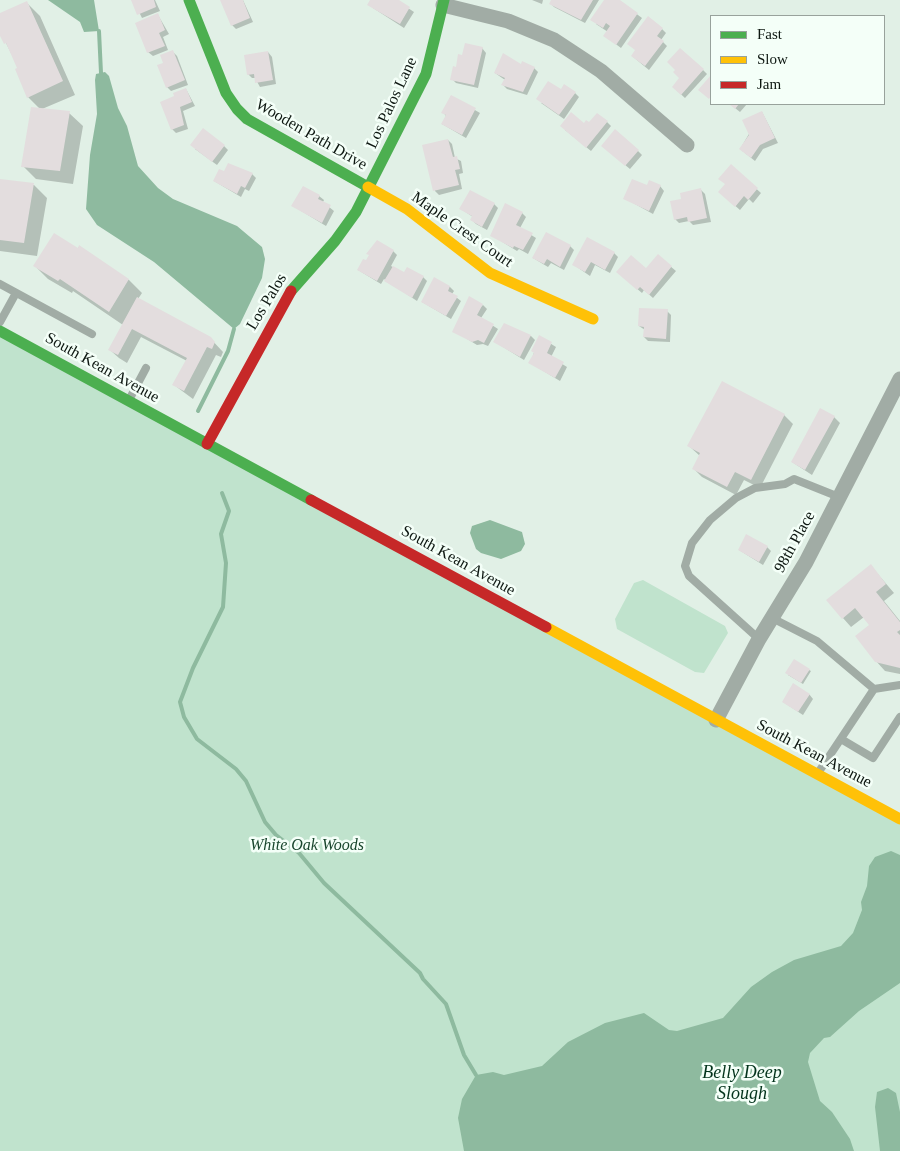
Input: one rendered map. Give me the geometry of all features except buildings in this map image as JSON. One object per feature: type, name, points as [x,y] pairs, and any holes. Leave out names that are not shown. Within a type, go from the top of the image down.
[{"type":"street","name":"Wooden Path Drive","points":[[189,0],[226,93],[237,110],[262,129],[369,187]]},
{"type":"street","name":"Los Palos Lane","points":[[369,187],[426,74],[443,2]]},
{"type":"street","points":[[443,2],[508,21],[554,40],[601,71],[687,145]]},
{"type":"street","name":"Maple Crest Court","points":[[369,187],[422,219],[490,273],[592,319]]},
{"type":"street","name":"Los Palos","points":[[207,444],[293,287],[348,225],[369,187]]},
{"type":"street","name":"South Kean Avenue","points":[[0,331],[900,819]]},
{"type":"street","name":"98th Place","points":[[716,720],[759,639],[806,562],[900,379]]},
{"type":"lane","points":[[0,284],[92,334]]},
{"type":"lane","points":[[0,322],[16,293]]},
{"type":"lane","points":[[128,401],[146,368]]},
{"type":"lane","points":[[759,639],[690,576],[685,566],[692,543],[710,520],[736,498],[755,488],[785,484],[794,479],[839,497]]},
{"type":"lane","points":[[772,618],[817,641],[874,689],[900,686]]},
{"type":"lane","points":[[817,775],[874,689]]},
{"type":"lane","points":[[841,739],[873,758],[900,717]]},
{"type":"green space","name":"White Oak Woods","points":[[0,331],[900,821],[900,1151],[0,1151]]},
{"type":"green space","points":[[643,580],[725,626],[728,633],[704,673],[695,672],[617,629],[615,619],[634,583]]},
{"type":"water","points":[[48,0],[94,0],[99,31],[84,32],[80,22]]},
{"type":"water","points":[[105,72],[109,76],[118,108],[127,126],[138,166],[158,188],[173,199],[237,226],[262,247],[265,259],[262,278],[240,324],[234,329],[154,262],[97,225],[86,209],[90,155],[97,114],[95,80],[96,74]]},
{"type":"water","points":[[490,520],[522,532],[525,544],[521,551],[501,559],[481,553],[476,549],[470,533],[472,526]]},
{"type":"water","name":"Belly Deep Slough","points":[[891,851],[900,855],[900,983],[859,1011],[830,1037],[824,1038],[810,1053],[808,1062],[820,1101],[832,1112],[850,1139],[854,1151],[464,1151],[458,1118],[462,1099],[476,1075],[493,1072],[504,1075],[542,1066],[568,1042],[605,1023],[644,1013],[669,1030],[677,1031],[723,1018],[751,987],[772,972],[794,960],[841,946],[853,933],[862,910],[861,902],[867,886],[869,866],[875,857]]},
{"type":"water","points":[[888,1088],[896,1093],[900,1112],[900,1151],[880,1151],[875,1107],[877,1092]]},
{"type":"waterway","points":[[99,31],[101,73]]},
{"type":"waterway","points":[[198,411],[228,351],[234,329]]},
{"type":"waterway","points":[[222,493],[229,511],[221,534],[226,563],[223,607],[193,668],[180,702],[184,717],[197,739],[236,769],[246,781],[265,822],[276,835],[299,853],[324,883],[420,973],[423,979],[446,1004],[464,1055],[476,1075]]},
{"type":"traffic: fast","points":[[189,0],[226,93],[237,109],[247,119],[368,187]]},
{"type":"traffic: fast","points":[[291,291],[335,241],[356,212],[426,74],[444,0]]},
{"type":"traffic: fast","points":[[0,331],[311,500]]},
{"type":"traffic: slow","points":[[368,187],[407,209],[490,273],[593,319]]},
{"type":"traffic: slow","points":[[546,627],[900,819]]},
{"type":"traffic: jam","points":[[207,444],[291,291]]},
{"type":"traffic: jam","points":[[311,500],[546,627]]}]
